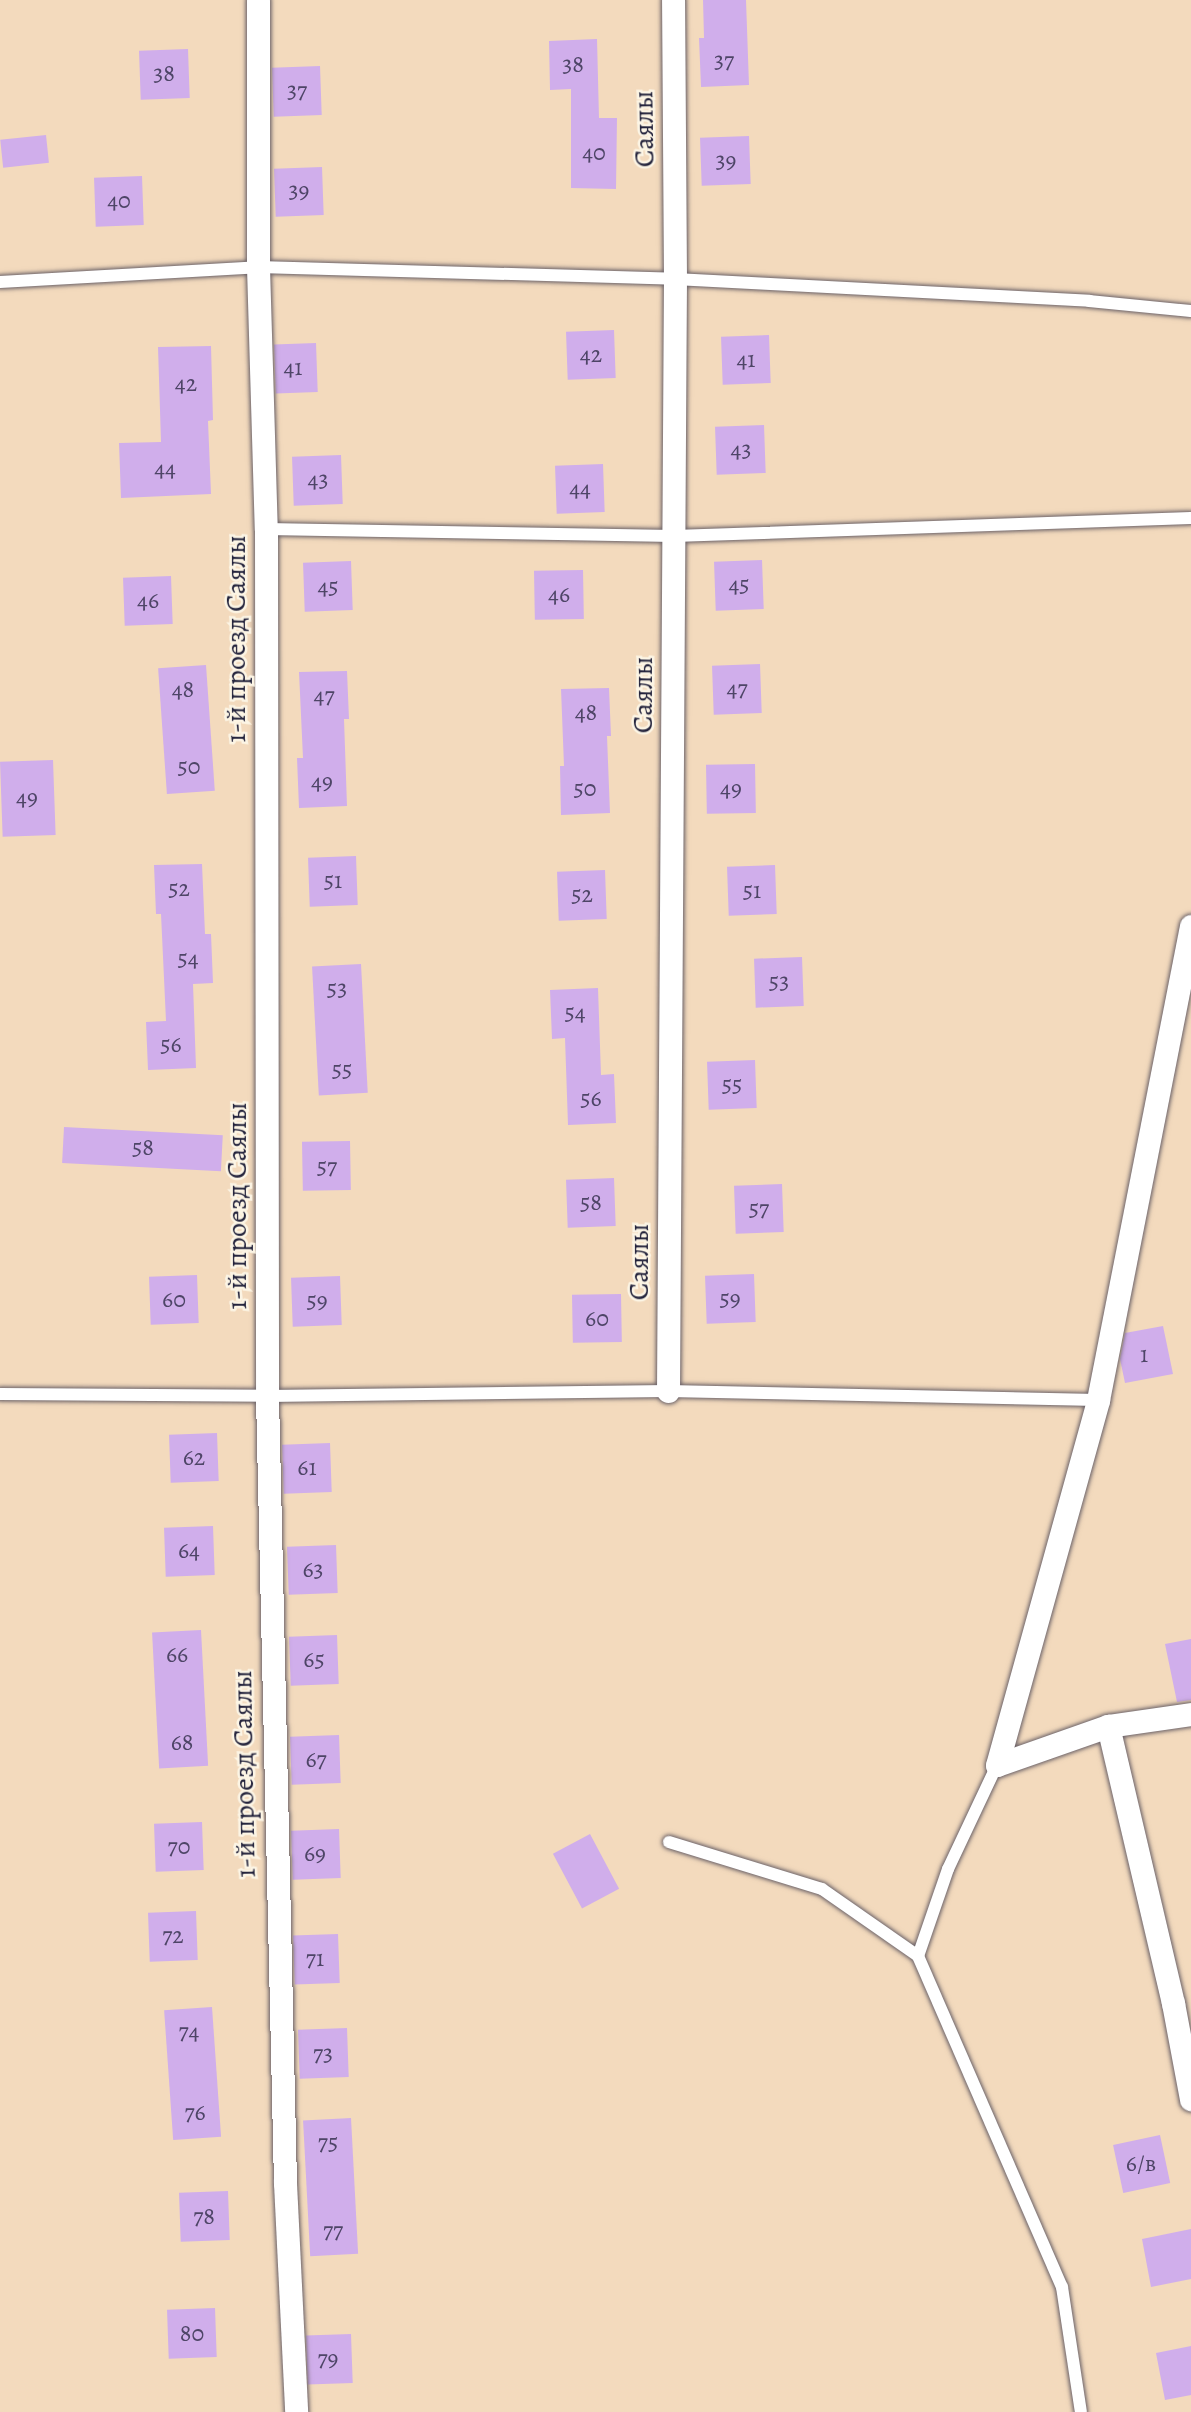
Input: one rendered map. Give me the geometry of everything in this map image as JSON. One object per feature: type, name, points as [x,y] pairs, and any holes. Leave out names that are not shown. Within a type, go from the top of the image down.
[{"type":"street","name":"1-й проезд Саялы","points":[[258,0],[258,267],[266,529],[267,1396],[284,2155],[296,2412]]},
{"type":"street","name":"Саялы","points":[[668,1391],[675,279],[673,0]]},
{"type":"street","points":[[998,1765],[1098,1400],[1191,926]]},
{"type":"street","points":[[998,1765],[1108,1726],[1191,1714]]},
{"type":"street","points":[[1108,1726],[1173,2003],[1191,2099]]},
{"type":"lane","points":[[0,282],[258,267],[675,279],[1089,301],[1191,311]]},
{"type":"lane","points":[[266,529],[674,536],[1191,518]]},
{"type":"lane","points":[[0,1394],[267,1396],[668,1391],[1098,1400]]},
{"type":"lane","points":[[918,1956],[948,1869],[998,1765]]},
{"type":"lane","points":[[670,1842],[822,1889],[918,1956],[1062,2287],[1081,2412]]},
{"type":"building","points":[[703,0],[746,0],[749,85],[701,87],[699,38],[704,38]]},
{"type":"building","points":[[597,39],[599,118],[617,118],[616,189],[571,188],[571,89],[550,90],[549,41]]},
{"type":"building","points":[[188,49],[190,98],[141,100],[139,51]]},
{"type":"building","points":[[320,66],[322,115],[274,117],[272,68]]},
{"type":"building","points":[[46,135],[49,163],[3,168],[0,140]]},
{"type":"building","points":[[749,136],[751,184],[702,186],[700,138]]},
{"type":"building","points":[[322,167],[324,215],[276,217],[274,169]]},
{"type":"building","points":[[142,176],[144,225],[96,227],[94,178]]},
{"type":"building","points":[[614,330],[616,378],[568,380],[566,332]]},
{"type":"building","points":[[769,335],[771,383],[723,385],[721,337]]},
{"type":"building","points":[[316,343],[318,392],[276,393],[274,344]]},
{"type":"building","points":[[211,346],[213,420],[208,421],[211,494],[121,498],[119,443],[161,442],[158,347]]},
{"type":"building","points":[[764,425],[766,473],[717,475],[715,427]]},
{"type":"building","points":[[341,455],[343,504],[294,506],[292,457]]},
{"type":"building","points":[[603,464],[605,512],[557,514],[555,466]]},
{"type":"building","points":[[762,560],[764,609],[716,611],[714,562]]},
{"type":"building","points":[[351,561],[353,610],[305,612],[303,563]]},
{"type":"building","points":[[583,570],[584,619],[535,620],[534,571]]},
{"type":"building","points":[[171,576],[173,624],[125,626],[123,578]]},
{"type":"building","points":[[760,664],[762,713],[714,715],[712,666]]},
{"type":"building","points":[[206,665],[215,791],[167,794],[158,668]]},
{"type":"building","points":[[347,671],[349,719],[344,719],[347,806],[299,808],[297,758],[303,758],[299,672]]},
{"type":"building","points":[[609,688],[611,736],[607,736],[610,813],[561,815],[560,766],[564,766],[561,689]]},
{"type":"building","points":[[53,760],[56,835],[3,837],[0,762]]},
{"type":"building","points":[[755,764],[756,813],[707,814],[706,765]]},
{"type":"building","points":[[356,856],[358,905],[310,907],[308,858]]},
{"type":"building","points":[[202,864],[205,934],[211,934],[213,983],[193,984],[196,1068],[148,1070],[146,1022],[166,1021],[161,914],[156,914],[154,865]]},
{"type":"building","points":[[775,865],[777,914],[729,916],[727,867]]},
{"type":"building","points":[[605,870],[607,919],[559,921],[557,872]]},
{"type":"building","points":[[802,957],[804,1006],[756,1008],[754,959]]},
{"type":"building","points":[[361,964],[368,1093],[319,1095],[312,967]]},
{"type":"building","points":[[598,988],[601,1075],[614,1074],[616,1123],[568,1125],[565,1038],[552,1039],[550,990]]},
{"type":"building","points":[[755,1060],[757,1108],[709,1110],[707,1062]]},
{"type":"building","points":[[64,1127],[223,1135],[221,1171],[62,1163]]},
{"type":"building","points":[[350,1141],[351,1190],[303,1191],[302,1142]]},
{"type":"building","points":[[614,1178],[616,1226],[568,1228],[566,1180]]},
{"type":"building","points":[[782,1184],[784,1232],[736,1234],[734,1186]]},
{"type":"building","points":[[754,1274],[756,1322],[707,1324],[705,1276]]},
{"type":"building","points":[[197,1275],[199,1323],[151,1325],[149,1277]]},
{"type":"building","points":[[340,1276],[342,1325],[293,1327],[291,1278]]},
{"type":"building","points":[[621,1294],[622,1342],[573,1343],[572,1295]]},
{"type":"building","points":[[1163,1326],[1173,1374],[1125,1383],[1120,1359],[1125,1333]]},
{"type":"building","points":[[217,1433],[219,1481],[171,1483],[169,1435]]},
{"type":"building","points":[[330,1443],[332,1492],[284,1494],[282,1445]]},
{"type":"building","points":[[213,1526],[215,1575],[166,1577],[164,1528]]},
{"type":"building","points":[[336,1545],[338,1593],[289,1595],[287,1547]]},
{"type":"building","points":[[201,1630],[208,1766],[159,1768],[152,1633]]},
{"type":"building","points":[[337,1635],[339,1684],[291,1686],[289,1637]]},
{"type":"building","points":[[1191,1639],[1191,1700],[1177,1702],[1165,1644]]},
{"type":"building","points":[[339,1735],[341,1783],[292,1785],[290,1737]]},
{"type":"building","points":[[202,1822],[204,1870],[156,1872],[154,1824]]},
{"type":"building","points":[[339,1829],[341,1878],[293,1880],[291,1831]]},
{"type":"building","points":[[590,1834],[619,1889],[582,1908],[553,1854]]},
{"type":"building","points":[[196,1911],[198,1960],[150,1962],[148,1913]]},
{"type":"building","points":[[338,1934],[340,1983],[295,1985],[293,1936]]},
{"type":"building","points":[[212,2007],[221,2137],[173,2140],[164,2010]]},
{"type":"building","points":[[347,2028],[349,2077],[300,2079],[298,2030]]},
{"type":"building","points":[[351,2118],[358,2254],[310,2256],[303,2121]]},
{"type":"building","points":[[1160,2135],[1170,2183],[1123,2193],[1113,2145]]},
{"type":"building","points":[[228,2191],[230,2240],[181,2242],[179,2193]]},
{"type":"building","points":[[1191,2229],[1191,2279],[1151,2287],[1142,2239]]},
{"type":"building","points":[[215,2308],[217,2357],[169,2359],[167,2310]]},
{"type":"building","points":[[351,2334],[353,2383],[308,2385],[306,2336]]},
{"type":"building","points":[[1191,2346],[1191,2395],[1165,2400],[1156,2353]]}]
